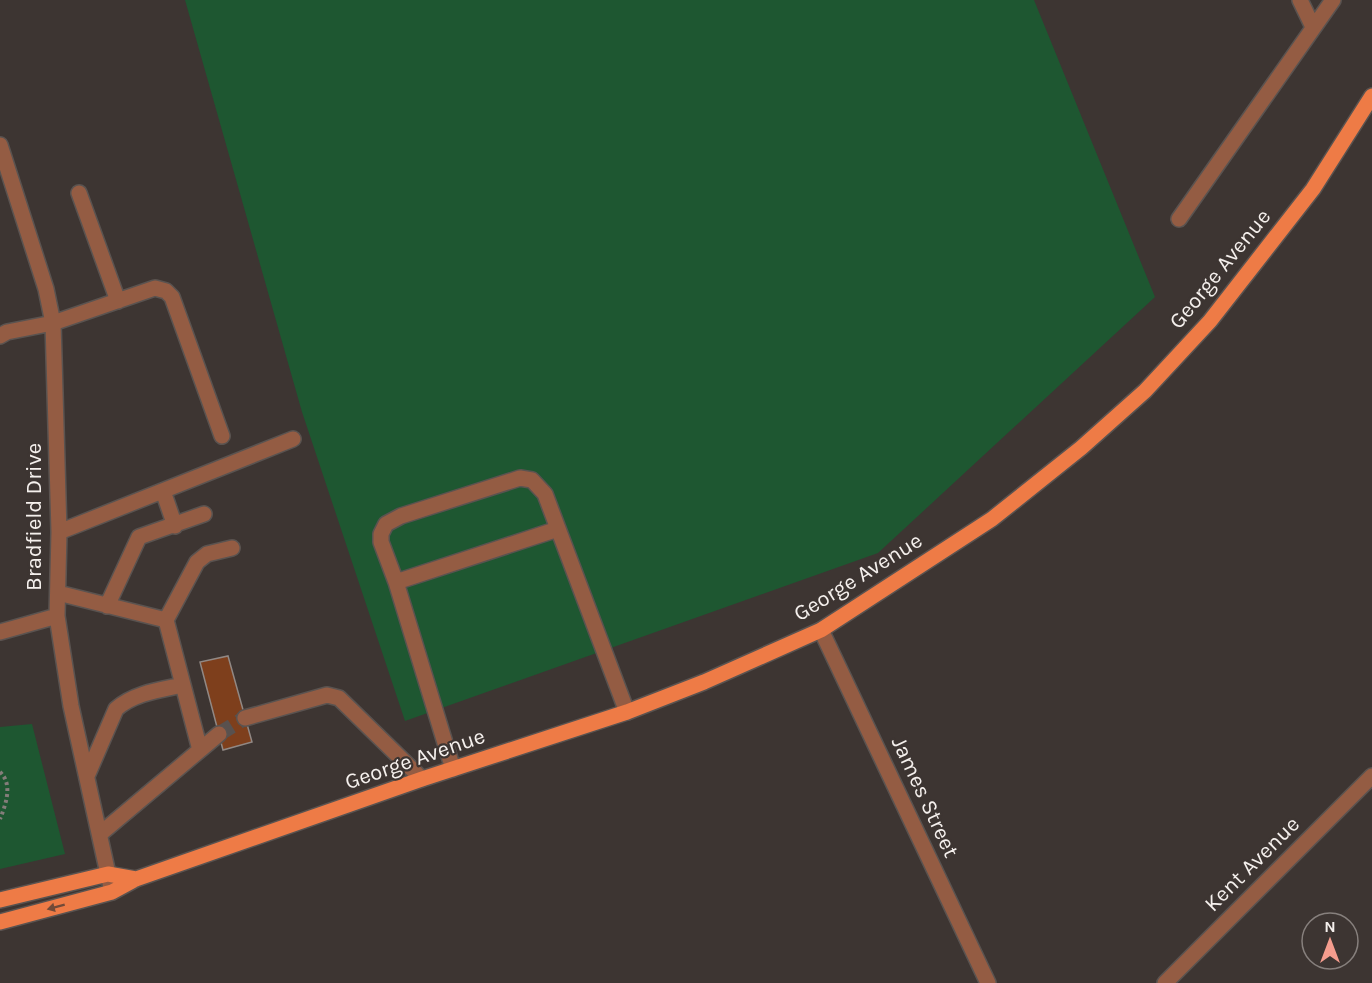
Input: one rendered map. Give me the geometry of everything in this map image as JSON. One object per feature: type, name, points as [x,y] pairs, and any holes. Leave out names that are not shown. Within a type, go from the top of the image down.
[{"type":"main road","name":"George Avenue","points":[[0,922],[111,892],[136,879],[422,779],[627,712],[704,682],[820,630],[993,519],[1081,448],[1145,391],[1210,321],[1313,189],[1372,96]]},
{"type":"main road","name":"George Avenue","points":[[0,900],[108,874],[136,879]]},
{"type":"street","points":[[1300,0],[1313,27]]},
{"type":"street","points":[[1179,219],[1333,0]]},
{"type":"street","name":"Bradfield Drive","points":[[0,145],[46,289],[53,323],[59,532],[57,616],[71,706],[111,892]]},
{"type":"street","points":[[79,193],[118,301]]},
{"type":"street","points":[[0,336],[7,332],[53,323],[155,288],[166,291],[172,297],[222,436]]},
{"type":"street","points":[[59,532],[292,439]]},
{"type":"street","points":[[453,769],[396,582],[381,542],[381,534],[386,524],[401,516],[520,478],[532,480],[545,494],[627,712]]},
{"type":"street","points":[[163,491],[175,526]]},
{"type":"street","points":[[107,606],[139,537],[204,514]]},
{"type":"street","points":[[396,582],[558,529]]},
{"type":"street","points":[[200,750],[166,620],[197,562],[207,554],[232,548]]},
{"type":"street","points":[[58,593],[166,620]]},
{"type":"street","points":[[0,632],[57,616]]},
{"type":"street","name":"James Street","points":[[820,630],[988,983]]},
{"type":"street","points":[[87,776],[116,709],[123,702],[183,685]]},
{"type":"street","points":[[245,718],[327,695],[339,698],[422,779]]},
{"type":"street","points":[[100,834],[219,734]]},
{"type":"street","name":"Kent Avenue","points":[[1165,983],[1372,776]]},
{"type":"path","points":[[0,772],[8,785],[6,804],[0,819]]},
{"type":"green space","points":[[185,0],[1034,0],[1155,297],[878,553],[405,721],[302,412]]},
{"type":"green space","points":[[32,724],[65,854],[0,869],[0,727]]},
{"type":"building","points":[[228,656],[252,742],[223,750],[200,662]]},
{"type":"tunnel","points":[[219,734],[245,718]]}]
